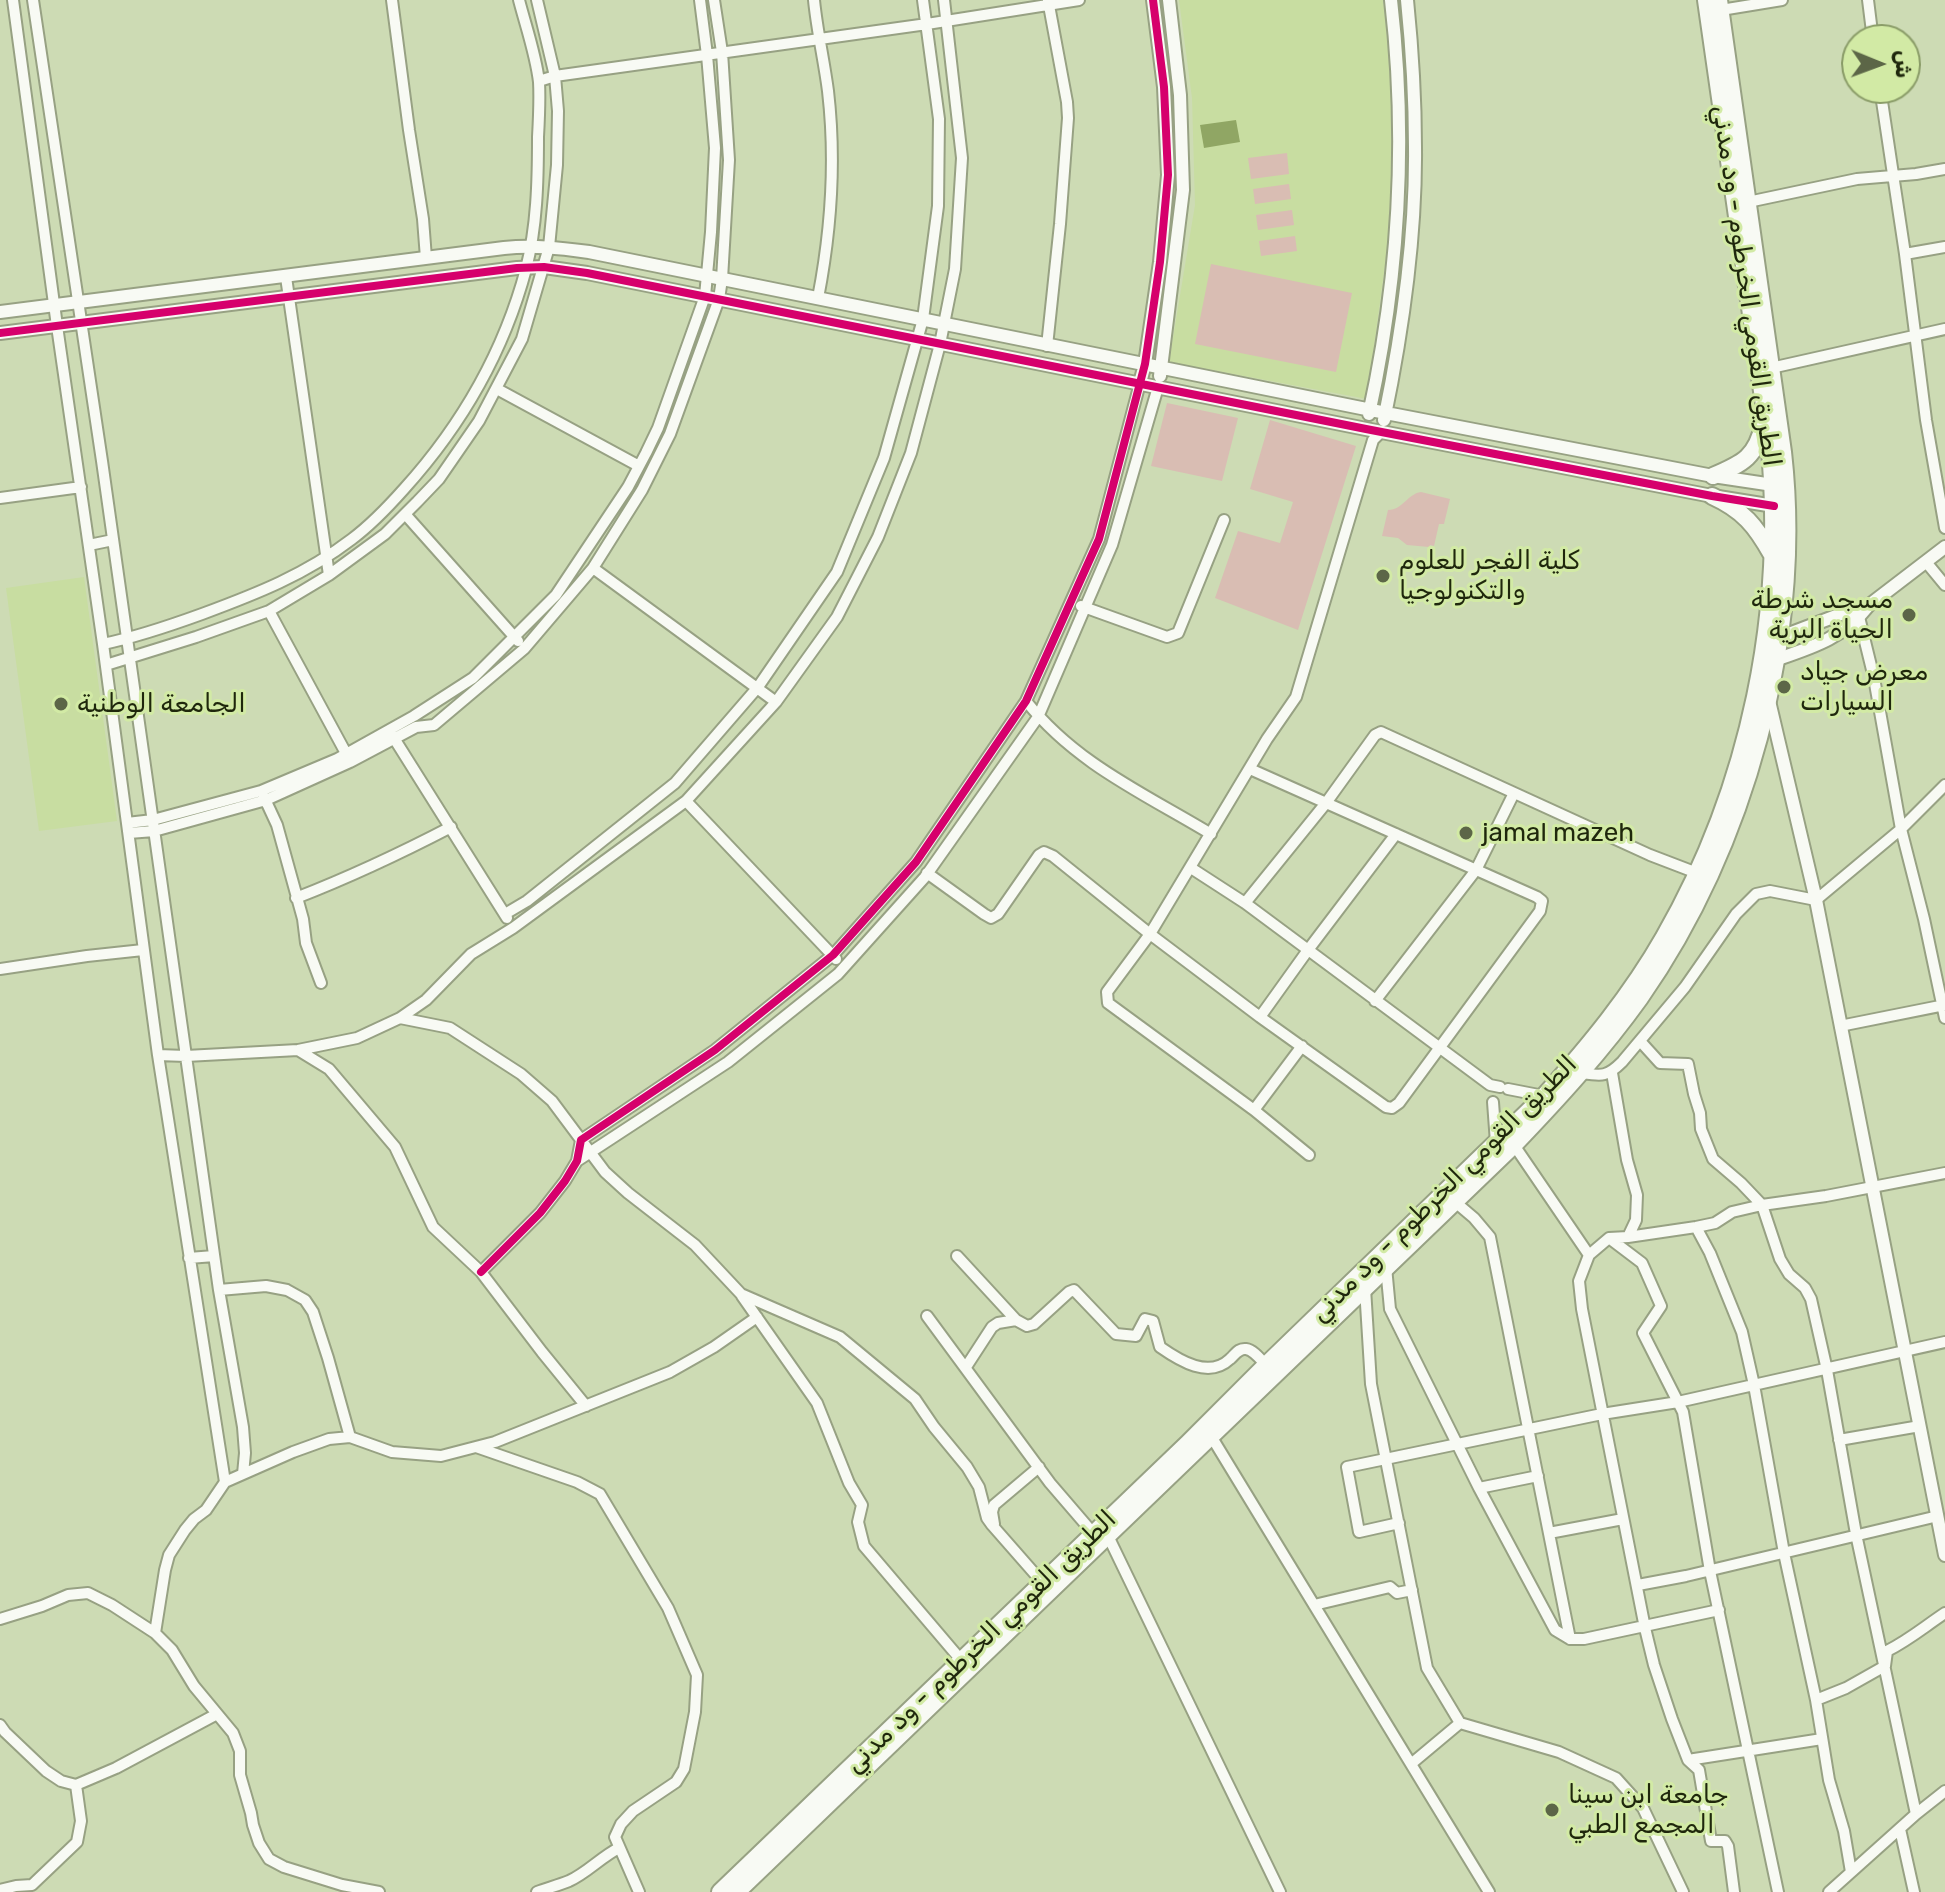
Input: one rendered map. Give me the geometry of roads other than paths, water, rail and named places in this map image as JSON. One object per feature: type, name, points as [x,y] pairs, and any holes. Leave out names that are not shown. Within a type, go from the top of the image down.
[{"type":"highway","name":"الطريق القومي الخرطوم - ود مدني","points":[[737,1892],[1100,1534],[1266,1365],[1544,1096],[1629,991],[1664,936],[1697,873],[1732,783],[1755,698],[1769,608],[1774,506],[1766,414],[1706,0]]},
{"type":"highway","name":"الطريق القومي الخرطوم - ود مدني","points":[[720,1892],[1042,1582],[1211,1436],[1514,1145],[1582,1073],[1641,996],[1708,879],[1744,787],[1768,698],[1785,565],[1787,493],[1720,5]]},
{"type":"highway","points":[[1713,476],[1733,469],[1749,457],[1760,437],[1766,414]]},
{"type":"highway","points":[[1712,496],[1749,520],[1773,557]]},
{"type":"street","points":[[13,0],[158,1055],[225,1482]]},
{"type":"street","points":[[33,0],[79,301],[219,1290],[243,1427],[243,1474]]},
{"type":"street","points":[[392,0],[426,258]]},
{"type":"street","points":[[103,644],[127,639],[260,593],[325,557],[375,521],[427,464],[464,411],[503,336],[526,267],[536,205],[539,81],[519,0]]},
{"type":"street","points":[[106,665],[269,611],[329,575],[385,534],[405,514],[439,479],[479,421],[522,339],[549,247],[557,165],[558,111],[555,76],[537,0]]},
{"type":"street","points":[[128,828],[153,825],[264,796],[348,758],[392,734],[473,678],[556,595],[628,487],[658,428],[705,296],[715,148],[700,0]]},
{"type":"street","points":[[392,734],[434,725],[524,649],[593,568],[642,490],[670,434],[719,299],[722,279],[729,160],[722,52],[714,0]]},
{"type":"street","points":[[814,0],[829,98],[831,163],[828,240],[818,298]]},
{"type":"street","points":[[505,914],[527,901],[675,783],[758,687],[837,572],[884,458],[923,319],[938,206],[939,119],[923,0]]},
{"type":"street","points":[[158,1055],[298,1050],[357,1038],[400,1018],[426,1000],[471,954],[513,928],[686,801],[776,702],[837,617],[878,537],[911,453],[940,344],[955,269],[962,158],[944,0]]},
{"type":"street","points":[[539,81],[555,76],[1079,0]]},
{"type":"street","points":[[481,1272],[540,1213],[565,1181],[577,1161],[581,1140],[721,1045],[833,955],[916,862],[1026,701],[1099,539],[1145,364],[1160,262],[1168,175],[1164,87],[1153,0]]},
{"type":"street","points":[[577,1161],[728,1062],[844,968],[927,873],[1038,717],[1112,545],[1158,387],[1183,190],[1180,95],[1169,0]]},
{"type":"street","points":[[1374,433],[1370,409],[1380,361],[1399,186],[1398,81],[1391,0]]},
{"type":"street","points":[[1309,1155],[1254,1110],[1108,1003],[1107,992],[1150,934],[1296,697],[1374,433],[1386,413],[1410,244],[1415,148],[1407,0]]},
{"type":"street","points":[[1720,5],[1782,0]]},
{"type":"street","points":[[1868,0],[1871,24]]},
{"type":"street","points":[[1047,346],[1068,128],[1067,102],[1049,2]]},
{"type":"street","points":[[1882,104],[1926,420],[1945,528]]},
{"type":"street","points":[[1748,202],[1857,179],[1945,169]]},
{"type":"street","points":[[0,312],[530,245],[589,252],[1386,413],[1773,485]]},
{"type":"street","points":[[1905,254],[1945,247]]},
{"type":"street","points":[[0,333],[544,267],[705,296],[1295,414],[1374,433],[1774,506]]},
{"type":"street","points":[[286,277],[329,575]]},
{"type":"street","points":[[1771,368],[1945,329]]},
{"type":"street","points":[[1380,361],[1394,365]]},
{"type":"street","points":[[497,389],[639,466]]},
{"type":"street","points":[[1295,414],[1298,395]]},
{"type":"street","points":[[0,498],[81,487]]},
{"type":"street","points":[[405,514],[524,649]]},
{"type":"street","points":[[1072,602],[1167,637],[1176,635],[1224,520]]},
{"type":"street","points":[[89,545],[113,540]]},
{"type":"street","points":[[1775,660],[1835,636],[1868,606],[1945,547]]},
{"type":"street","points":[[1926,562],[1945,585]]},
{"type":"street","points":[[593,568],[776,702]]},
{"type":"street","points":[[1778,638],[1868,606]]},
{"type":"street","points":[[269,611],[348,758]]},
{"type":"street","points":[[1859,617],[1874,678],[1901,829],[1945,1018]]},
{"type":"street","points":[[1768,698],[1816,900],[1943,1531],[1945,1555]]},
{"type":"street","points":[[1026,701],[1069,747],[1106,773],[1211,834]]},
{"type":"street","points":[[1245,903],[1326,803],[1375,735],[1381,732],[1650,855],[1697,873]]},
{"type":"street","points":[[392,734],[513,928]]},
{"type":"street","points":[[927,873],[991,918],[998,914],[1039,855],[1044,852],[1053,856],[1260,1017],[1386,1107],[1392,1108],[1399,1103],[1540,911],[1542,901],[1250,769]]},
{"type":"street","points":[[1816,900],[1901,829],[1945,785]]},
{"type":"street","points":[[1375,1001],[1476,870],[1514,793]]},
{"type":"street","points":[[264,796],[277,825],[303,919],[306,943],[321,983]]},
{"type":"street","points":[[686,801],[844,968]]},
{"type":"street","points":[[296,898],[347,878],[451,827]]},
{"type":"street","points":[[1260,1017],[1396,834]]},
{"type":"street","points":[[1191,868],[1245,903],[1497,1091],[1544,1096]]},
{"type":"street","points":[[1582,1073],[1600,1076],[1612,1073],[1685,987],[1736,914],[1756,894],[1770,891],[1816,900]]},
{"type":"street","points":[[0,969],[143,950]]},
{"type":"street","points":[[1840,1026],[1944,1006]]},
{"type":"street","points":[[400,1018],[450,1028],[521,1074],[552,1101],[605,1172],[695,1245],[741,1294],[817,1403],[849,1483],[862,1505],[858,1522],[864,1546],[961,1660]]},
{"type":"street","points":[[1640,1041],[1660,1063],[1688,1064],[1701,1129],[1713,1159],[1762,1205],[1780,1259],[1811,1299],[1856,1534],[1916,1814]]},
{"type":"street","points":[[721,1045],[728,1062]]},
{"type":"street","points":[[1254,1110],[1302,1046]]},
{"type":"street","points":[[298,1050],[329,1069],[395,1147],[433,1227],[481,1272],[586,1406]]},
{"type":"street","points":[[1612,1073],[1627,1160],[1637,1195],[1636,1220],[1628,1237]]},
{"type":"street","points":[[1496,1144],[1497,1091]]},
{"type":"street","points":[[1514,1145],[1589,1255]]},
{"type":"street","points":[[1734,1892],[1728,1846],[1725,1841],[1711,1841],[1699,1770],[1688,1760],[1661,1686],[1645,1628],[1579,1281],[1589,1255],[1609,1238],[1696,1227],[1715,1223],[1732,1212],[1762,1205],[1945,1173]]},
{"type":"street","points":[[1454,1201],[1490,1237],[1570,1639]]},
{"type":"street","points":[[1696,1227],[1736,1316],[1754,1385],[1829,1780],[1844,1831],[1851,1872]]},
{"type":"street","points":[[1609,1238],[1642,1263],[1661,1306],[1643,1333],[1683,1412],[1710,1571],[1778,1892]]},
{"type":"street","points":[[189,1258],[214,1256]]},
{"type":"street","points":[[957,1256],[1016,1320],[1027,1326],[1034,1324],[1074,1290],[1116,1334],[1136,1336],[1145,1319],[1153,1321],[1160,1347],[1181,1361],[1213,1368],[1221,1366],[1239,1350],[1247,1349],[1266,1365]]},
{"type":"street","points":[[1386,1267],[1390,1309],[1479,1488],[1555,1630],[1570,1639],[1584,1639],[1719,1610]]},
{"type":"street","points":[[219,1290],[266,1286],[287,1290],[305,1300],[317,1323],[350,1437]]},
{"type":"street","points":[[1365,1287],[1371,1384],[1427,1668],[1460,1723],[1559,1752],[1616,1778],[1643,1808],[1683,1892]]},
{"type":"street","points":[[741,1294],[840,1337],[915,1399],[967,1467],[979,1487],[987,1518],[1042,1582]]},
{"type":"street","points":[[927,1316],[1050,1483],[1100,1534],[1280,1892]]},
{"type":"street","points":[[155,1633],[169,1555],[225,1482],[329,1439],[350,1437],[392,1452],[441,1456],[495,1442],[670,1372],[757,1317]]},
{"type":"street","points":[[966,1367],[992,1327],[1016,1320]]},
{"type":"street","points":[[1399,1523],[1359,1532],[1347,1467],[1602,1414],[1678,1402],[1945,1342]]},
{"type":"street","points":[[1839,1440],[1920,1426]]},
{"type":"street","points":[[1211,1436],[1489,1892]]},
{"type":"street","points":[[476,1447],[577,1482],[600,1494],[668,1608],[697,1675],[695,1712],[684,1769],[676,1782],[633,1811],[621,1824],[615,1837],[639,1892]]},
{"type":"street","points":[[994,1528],[994,1505],[1039,1467]]},
{"type":"street","points":[[1479,1488],[1538,1476]]},
{"type":"street","points":[[1638,1585],[1710,1571],[1938,1516]]},
{"type":"street","points":[[1549,1533],[1623,1519]]},
{"type":"street","points":[[1314,1605],[1390,1587],[1397,1593],[1412,1590]]},
{"type":"street","points":[[0,1619],[68,1595],[88,1593],[155,1633],[172,1650],[194,1686],[233,1733],[240,1751],[240,1775],[253,1825],[269,1859],[284,1867],[342,1885],[379,1892]]},
{"type":"street","points":[[1885,1666],[1887,1651],[1909,1640],[1945,1613]]},
{"type":"street","points":[[1816,1700],[1846,1688],[1885,1666]]},
{"type":"street","points":[[0,1725],[46,1771],[61,1781],[76,1785],[129,1761],[217,1714]]},
{"type":"street","points":[[1411,1764],[1460,1723]]},
{"type":"street","points":[[1688,1760],[1822,1739]]},
{"type":"street","points":[[0,1890],[32,1885],[77,1842],[81,1821],[76,1785]]},
{"type":"street","points":[[1829,1892],[1945,1791]]},
{"type":"street","points":[[1900,1829],[1914,1892]]},
{"type":"street","points":[[537,1892],[569,1881],[619,1848]]},
{"type":"place","name":"كلية الفجر للعلوم والتكنولوجيا","points":[[1383,576]]},
{"type":"place","name":"مسجد شرطة الحياة البرية","points":[[1909,615]]},
{"type":"place","name":"معرض جياد السيارات","points":[[1784,687]]},
{"type":"place","name":"الجامعة الوطنية","points":[[61,704]]},
{"type":"place","name":"jamal mazeh","points":[[1466,833]]},
{"type":"place","name":"جامعة ابن سينا المجمع الطبي","points":[[1552,1810]]}]
